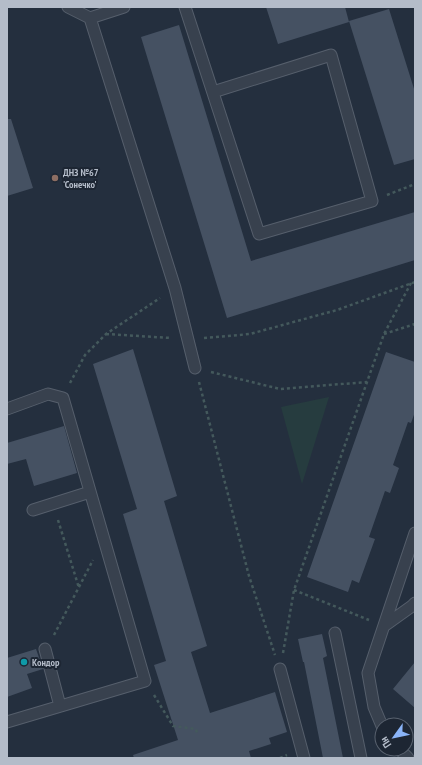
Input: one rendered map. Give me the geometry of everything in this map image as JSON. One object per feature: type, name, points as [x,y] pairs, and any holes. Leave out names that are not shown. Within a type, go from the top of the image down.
[{"type":"lane","points":[[68,7],[90,18],[124,7]]},
{"type":"lane","points":[[185,7],[259,234],[372,201],[331,55],[213,92]]},
{"type":"lane","points":[[90,18],[175,288],[195,368]]},
{"type":"lane","points":[[7,409],[48,394],[63,398],[145,681],[7,722]]},
{"type":"lane","points":[[33,510],[90,492]]},
{"type":"lane","points":[[378,717],[374,707],[368,672],[415,533]]},
{"type":"lane","points":[[384,626],[415,603]]},
{"type":"lane","points":[[335,633],[361,758]]},
{"type":"lane","points":[[45,649],[60,706]]},
{"type":"lane","points":[[280,669],[301,754]]},
{"type":"path","points":[[372,201],[415,184]]},
{"type":"path","points":[[106,334],[188,340],[250,334],[337,310],[415,282]]},
{"type":"path","points":[[280,669],[294,590],[384,334],[411,283]]},
{"type":"path","points":[[63,398],[85,355],[106,334],[175,288]]},
{"type":"path","points":[[384,334],[415,324]]},
{"type":"path","points":[[280,669],[250,576],[195,368],[280,389],[367,382]]},
{"type":"path","points":[[53,504],[79,588]]},
{"type":"path","points":[[45,649],[56,632],[104,539]]},
{"type":"path","points":[[294,590],[384,626]]},
{"type":"path","points":[[145,681],[173,726],[196,728],[197,733]]},
{"type":"green space","points":[[329,397],[302,484],[281,407]]},
{"type":"building","points":[[266,7],[345,7],[349,22],[278,44]]},
{"type":"building","points":[[389,9],[415,92],[415,159],[394,165],[349,21]]},
{"type":"building","points":[[179,25],[251,261],[415,212],[415,260],[227,318],[141,37]]},
{"type":"building","points":[[7,119],[11,119],[33,188],[7,196]]},
{"type":"building","points":[[133,349],[177,496],[164,501],[207,646],[191,652],[210,713],[275,692],[287,732],[269,738],[271,744],[249,751],[251,758],[134,758],[133,755],[178,740],[154,665],[166,661],[123,514],[137,509],[93,364]]},
{"type":"building","points":[[386,352],[415,362],[415,412],[411,423],[408,422],[393,465],[399,468],[390,493],[385,491],[369,537],[375,539],[359,583],[352,580],[348,592],[307,577]]},
{"type":"building","points":[[64,426],[77,473],[34,486],[26,459],[7,464],[7,443]]},
{"type":"building","points":[[322,634],[327,656],[323,658],[343,758],[323,758],[298,639]]},
{"type":"building","name":"Кондор","points":[[36,649],[43,669],[27,674],[32,688],[7,697],[7,658]]},
{"type":"building","points":[[415,662],[415,708],[393,689]]},
{"type":"place","name":"ДНЗ №67 'Сонечко'","points":[[55,178]]},
{"type":"place","name":"Кондор","points":[[24,662]]}]
